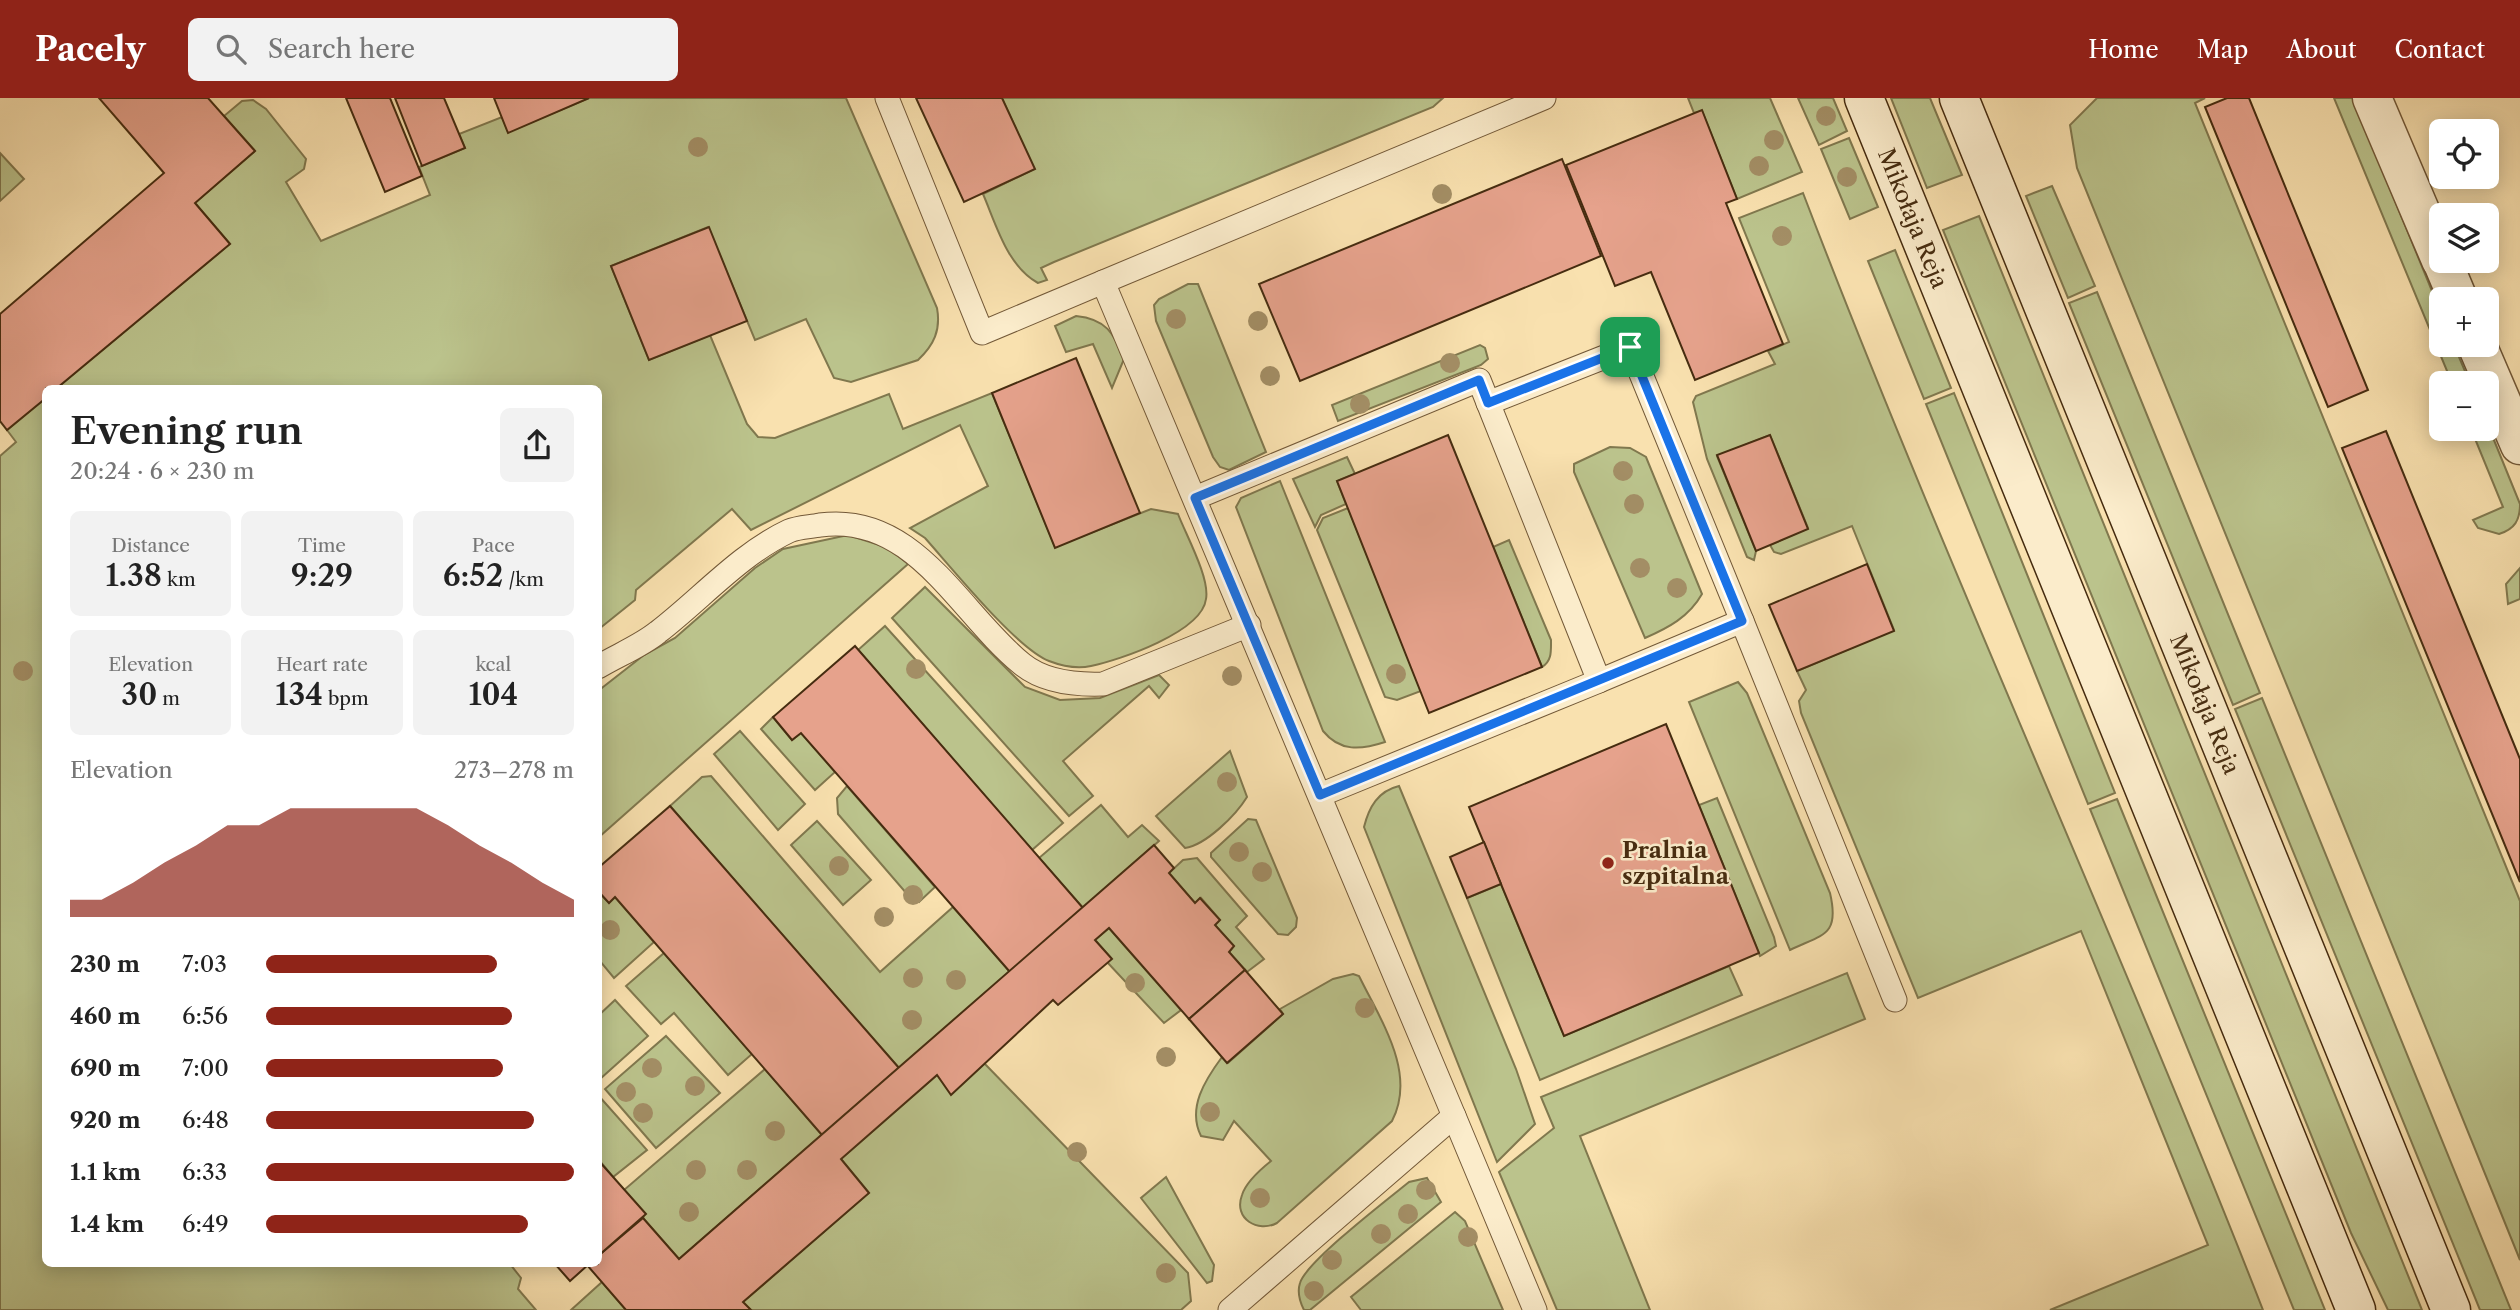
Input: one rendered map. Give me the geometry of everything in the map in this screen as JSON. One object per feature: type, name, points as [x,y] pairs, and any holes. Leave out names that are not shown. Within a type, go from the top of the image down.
[{"type":"street","name":"Mikołaja Reja","points":[[1864,98],[2356,1310]]},
{"type":"street","points":[[2372,98],[2429,230]]},
{"type":"street","name":"Mikołaja Reja","points":[[1963,99],[2451,1310]]},
{"type":"street","points":[[2482,357],[2520,445]]},
{"type":"lane","points":[[887,98],[982,333],[1544,98]]},
{"type":"lane","points":[[1103,282],[1535,1310]]},
{"type":"lane","points":[[1488,403],[1630,347],[1895,1000]]},
{"type":"lane","points":[[1195,498],[1479,380],[1600,681]]},
{"type":"lane","points":[[602,665],[656,635],[758,549],[791,529],[834,523],[863,526],[898,540],[919,557],[1023,664],[1048,679],[1083,685],[1103,684],[1249,625]]},
{"type":"lane","points":[[1320,795],[1742,621]]},
{"type":"lane","points":[[1230,1310],[1454,1116]]},
{"type":"green space","points":[[589,98],[846,98],[937,308],[937,330],[928,349],[918,360],[851,382],[834,378],[806,319],[755,340],[708,227],[611,266],[649,360],[710,335],[747,424],[758,437],[775,438],[889,394],[903,429],[992,393],[1055,547],[1151,509],[1178,514],[1204,580],[1206,599],[1201,611],[1190,623],[1158,643],[1104,663],[1086,667],[1070,666],[1049,661],[1035,653],[984,606],[925,538],[910,528],[988,486],[960,425],[751,530],[732,509],[636,590],[635,600],[602,627],[602,385],[61,385],[230,244],[195,203],[255,151],[224,116],[242,101],[253,100],[266,109],[306,159],[304,169],[286,182],[321,241],[430,195],[419,167],[465,148],[459,134],[502,117],[508,132]]},
{"type":"green space","points":[[1002,98],[1443,98],[1433,107],[1054,262],[1041,268],[1047,280],[1038,283],[1027,276],[1010,255],[983,194],[1034,169]]},
{"type":"green space","points":[[1688,98],[1770,98],[1802,172],[1737,199],[1702,111],[1694,113]]},
{"type":"green space","points":[[1798,98],[1833,98],[1847,131],[1819,145]]},
{"type":"green space","points":[[1891,98],[1930,98],[1962,175],[1927,188]]},
{"type":"green space","points":[[2097,98],[2205,98],[2195,103],[2520,901],[2520,1260],[2077,168],[2070,125]]},
{"type":"green space","points":[[2334,98],[2353,98],[2430,287],[2429,327]]},
{"type":"green space","points":[[1849,138],[1878,207],[1850,219],[1821,149]]},
{"type":"green space","points":[[0,153],[24,179],[0,201]]},
{"type":"green space","points":[[2052,186],[2095,286],[2068,298],[2026,196]]},
{"type":"green space","points":[[1803,193],[1915,473],[2149,1030],[2263,1310],[2050,1310],[2208,1245],[2081,931],[1918,998],[1801,713],[1799,701],[1806,690],[1797,671],[1894,630],[1852,526],[1781,554],[1774,552],[1770,545],[1808,528],[1770,435],[1717,456],[1756,551],[1754,560],[1747,557],[1707,459],[1693,402],[1696,396],[1775,364],[1768,351],[1789,342],[1739,218]]},
{"type":"green space","points":[[1979,216],[2422,1310],[2388,1310],[2351,1233],[1943,230]]},
{"type":"green space","points":[[1895,250],[1951,388],[1924,399],[1868,261]]},
{"type":"green space","points":[[1188,284],[1198,284],[1266,452],[1229,470],[1220,467],[1213,457],[1156,321],[1154,305],[1159,299]]},
{"type":"green space","points":[[2097,292],[2260,693],[2233,705],[2069,303]]},
{"type":"green space","points":[[1076,316],[1102,324],[1116,342],[1124,359],[1112,388],[1093,344],[1066,352],[1055,326]]},
{"type":"green space","points":[[1480,345],[1485,348],[1488,359],[1481,365],[1338,421],[1332,405]]},
{"type":"green space","points":[[2441,357],[2459,357],[2465,371],[2447,371]]},
{"type":"green space","points":[[1954,393],[2115,793],[2088,804],[1926,404]]},
{"type":"green space","points":[[42,401],[42,1267],[512,1267],[521,1278],[518,1289],[536,1310],[0,1310],[0,456],[16,442],[7,430]]},
{"type":"green space","points":[[2476,441],[2494,441],[2520,504],[2516,523],[2499,534],[2478,528],[2473,520],[2503,507]]},
{"type":"green space","points":[[1610,447],[1630,448],[1646,457],[1702,594],[1691,609],[1677,621],[1645,638],[1574,472],[1574,464]]},
{"type":"green space","points":[[1347,457],[1355,474],[1337,481],[1346,504],[1321,515],[1315,527],[1293,479]]},
{"type":"green space","points":[[1280,481],[1385,742],[1359,748],[1344,746],[1336,743],[1323,731],[1236,507],[1241,498]]},
{"type":"green space","points":[[1348,508],[1421,691],[1397,700],[1385,697],[1317,530],[1323,518]]},
{"type":"green space","points":[[848,535],[889,548],[908,564],[602,834],[602,688],[644,655],[675,638],[755,568],[783,549]]},
{"type":"green space","points":[[1509,540],[1551,640],[1549,659],[1542,667],[1493,547]]},
{"type":"green space","points":[[2520,568],[2520,599],[2508,604],[2506,584]]},
{"type":"green space","points":[[925,587],[1025,687],[1060,700],[1100,698],[1159,675],[1169,685],[1159,698],[1149,686],[1063,761],[1093,796],[1069,816],[892,618]]},
{"type":"green space","points":[[885,626],[1063,823],[1032,850],[858,650]]},
{"type":"green space","points":[[1738,682],[1747,693],[1830,893],[1833,907],[1833,918],[1826,932],[1790,950],[1689,702]]},
{"type":"green space","points":[[2262,698],[2511,1310],[2480,1310],[2235,709]]},
{"type":"green space","points":[[773,717],[792,740],[801,733],[835,772],[815,790],[761,729]]},
{"type":"green space","points":[[740,731],[805,804],[778,830],[714,754]]},
{"type":"green space","points":[[1230,751],[1247,797],[1220,828],[1202,841],[1185,848],[1156,816]]},
{"type":"green space","points":[[711,776],[880,972],[953,907],[1010,972],[899,1068],[670,806],[702,777]]},
{"type":"green space","points":[[847,786],[935,887],[919,902],[907,894],[838,814],[837,798]]},
{"type":"green space","points":[[1399,786],[1516,1069],[1535,1124],[1497,1162],[1364,827],[1380,796]]},
{"type":"green space","points":[[1717,798],[1774,937],[1776,946],[1760,956],[1699,805]]},
{"type":"green space","points":[[2117,799],[2325,1310],[2294,1310],[2090,809]]},
{"type":"green space","points":[[1101,805],[1128,837],[1142,825],[1159,841],[1083,908],[1039,858]]},
{"type":"green space","points":[[1248,819],[1256,820],[1297,918],[1296,927],[1288,935],[1278,934],[1211,857],[1211,853]]},
{"type":"green space","points":[[817,821],[871,880],[843,905],[791,845]]},
{"type":"green space","points":[[1197,858],[1247,916],[1236,927],[1264,959],[1247,972],[1229,952],[1234,946],[1215,925],[1220,920],[1201,898],[1195,903],[1169,873],[1183,860]]},
{"type":"green space","points":[[1501,884],[1564,1036],[1729,966],[1742,995],[1540,1080],[1467,898]]},
{"type":"green space","points":[[602,895],[609,903],[615,897],[654,942],[614,978],[602,964]]},
{"type":"green space","points":[[1109,928],[1181,1010],[1164,1023],[1107,962],[1111,958],[1095,940]]},
{"type":"green space","points":[[664,953],[752,1054],[728,1075],[674,1013],[661,1024],[626,986]]},
{"type":"green space","points":[[1847,973],[1865,1019],[1580,1136],[1650,1310],[1557,1310],[1499,1172],[1554,1128],[1541,1097]]},
{"type":"green space","points":[[1353,974],[1359,976],[1393,1047],[1400,1084],[1399,1103],[1392,1121],[1277,1223],[1270,1226],[1255,1225],[1244,1217],[1241,1211],[1242,1195],[1250,1181],[1271,1161],[1234,1121],[1223,1140],[1201,1136],[1196,1115],[1200,1095],[1222,1057],[1228,1063],[1283,1014],[1280,1009],[1333,979]]},
{"type":"green space","points":[[615,1000],[648,1036],[602,1077],[602,1012]]},
{"type":"green space","points":[[666,1036],[720,1093],[656,1148],[605,1089]]},
{"type":"green space","points":[[984,1063],[1188,1273],[1191,1301],[1181,1310],[751,1310],[743,1302],[869,1193],[841,1159],[937,1075]]},
{"type":"green space","points":[[765,1069],[822,1135],[679,1259],[643,1218],[645,1214],[624,1190]]},
{"type":"green space","points":[[602,1099],[647,1150],[613,1177],[602,1164]]},
{"type":"green space","points":[[1166,1177],[1214,1265],[1212,1281],[1207,1283],[1141,1198]]},
{"type":"green space","points":[[1427,1178],[1441,1202],[1310,1310],[1304,1310],[1299,1297],[1300,1283],[1317,1261],[1409,1182]]},
{"type":"green space","points":[[1455,1212],[1465,1221],[1503,1310],[1361,1310],[1351,1297]]},
{"type":"green space","points":[[602,1282],[626,1310],[571,1310]]},
{"type":"building","points":[[99,98],[208,98],[255,151],[195,203],[230,244],[61,385],[42,385],[42,401],[7,430],[0,421],[0,314],[164,173]]},
{"type":"building","points":[[346,98],[390,98],[422,176],[385,192]]},
{"type":"building","points":[[395,98],[444,98],[465,148],[422,166]]},
{"type":"building","points":[[494,98],[589,98],[508,133]]},
{"type":"building","points":[[916,98],[1002,98],[1035,169],[964,202]]},
{"type":"building","points":[[2227,98],[2249,98],[2368,390],[2328,407],[2205,107]]},
{"type":"building","points":[[1702,110],[1737,199],[1726,203],[1783,344],[1695,380],[1651,272],[1615,286],[1566,165]]},
{"type":"building","points":[[1562,159],[1601,256],[1300,381],[1259,284]]},
{"type":"building","points":[[709,227],[747,321],[649,360],[611,266]]},
{"type":"building","points":[[1076,358],[1140,513],[1055,548],[992,393]]},
{"type":"building","points":[[2386,431],[2520,759],[2520,882],[2342,448]]},
{"type":"building","points":[[1448,435],[1542,667],[1429,713],[1337,481]]},
{"type":"building","points":[[1770,435],[1808,529],[1756,551],[1717,455]]},
{"type":"building","points":[[1867,564],[1894,631],[1797,671],[1769,605]]},
{"type":"building","points":[[855,646],[1083,908],[1010,972],[801,733],[792,740],[773,717]]},
{"type":"building","name":"Pralnia szpitalna","points":[[1666,724],[1759,953],[1564,1036],[1469,807]]},
{"type":"building","points":[[670,806],[899,1068],[822,1135],[615,897],[609,903],[602,895],[602,865]]},
{"type":"building","points":[[1484,842],[1501,884],[1467,898],[1450,857]]},
{"type":"building","points":[[1154,845],[1174,868],[1169,873],[1195,903],[1200,898],[1220,920],[1215,925],[1234,946],[1229,952],[1245,970],[1189,1019],[1109,928],[1095,940],[1112,959],[1058,1005],[1053,1000],[951,1095],[937,1075],[841,1159],[869,1193],[743,1302],[751,1310],[626,1310],[589,1267],[602,1267],[602,1253],[643,1218],[679,1259]]},
{"type":"building","points":[[1245,970],[1283,1014],[1227,1063],[1189,1019]]},
{"type":"building","points":[[602,1164],[646,1214],[602,1252]]},
{"type":"building","points":[[558,1267],[586,1267],[570,1281]]},
{"type":"place","name":"Pralnia szpitalna","points":[[1608,863]]},
{"type":"route","points":[[1630,347],[1742,621],[1320,795],[1195,498],[1479,380],[1488,403],[1630,347]]}]
